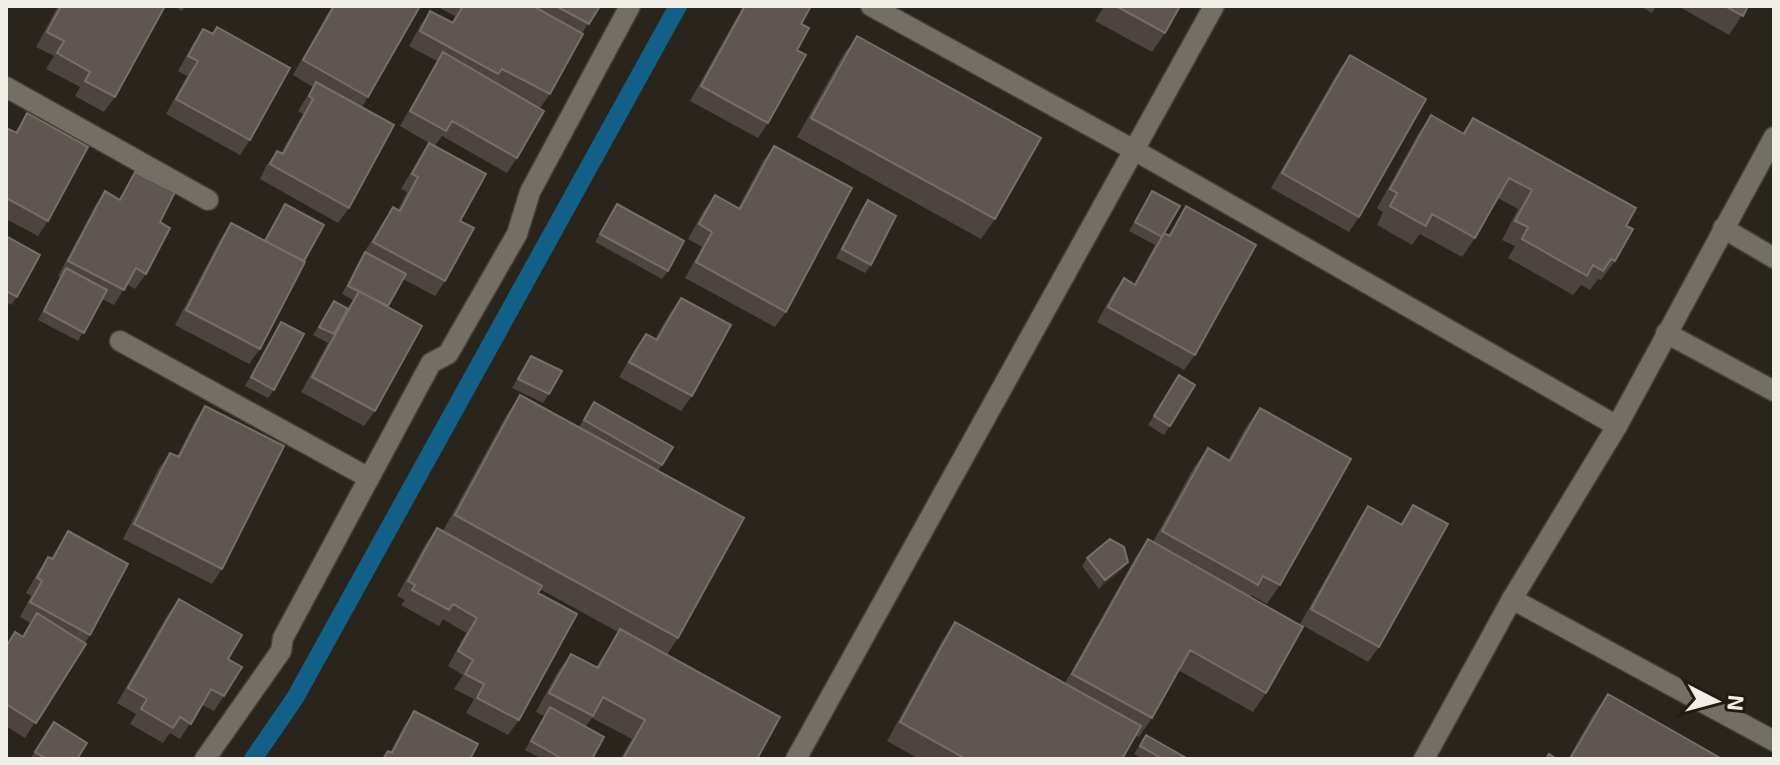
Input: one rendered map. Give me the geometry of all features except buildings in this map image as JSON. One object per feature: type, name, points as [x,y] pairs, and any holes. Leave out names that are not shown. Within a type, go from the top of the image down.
[{"type":"street","points":[[205,759],[281,651],[283,638],[431,363],[448,354],[517,234],[530,192],[630,6]]},
{"type":"street","points":[[871,6],[1134,150],[1617,426]]},
{"type":"street","points":[[796,759],[1214,6]]},
{"type":"street","points":[[6,87],[208,200]]},
{"type":"street","points":[[1424,759],[1512,599],[1617,426],[1774,137]]},
{"type":"street","points":[[1723,228],[1774,258]]},
{"type":"street","points":[[1666,333],[1774,391]]},
{"type":"street","points":[[120,341],[369,478]]},
{"type":"street","points":[[1512,599],[1774,741]]},
{"type":"waterway","points":[[253,759],[295,698],[678,6]]}]
